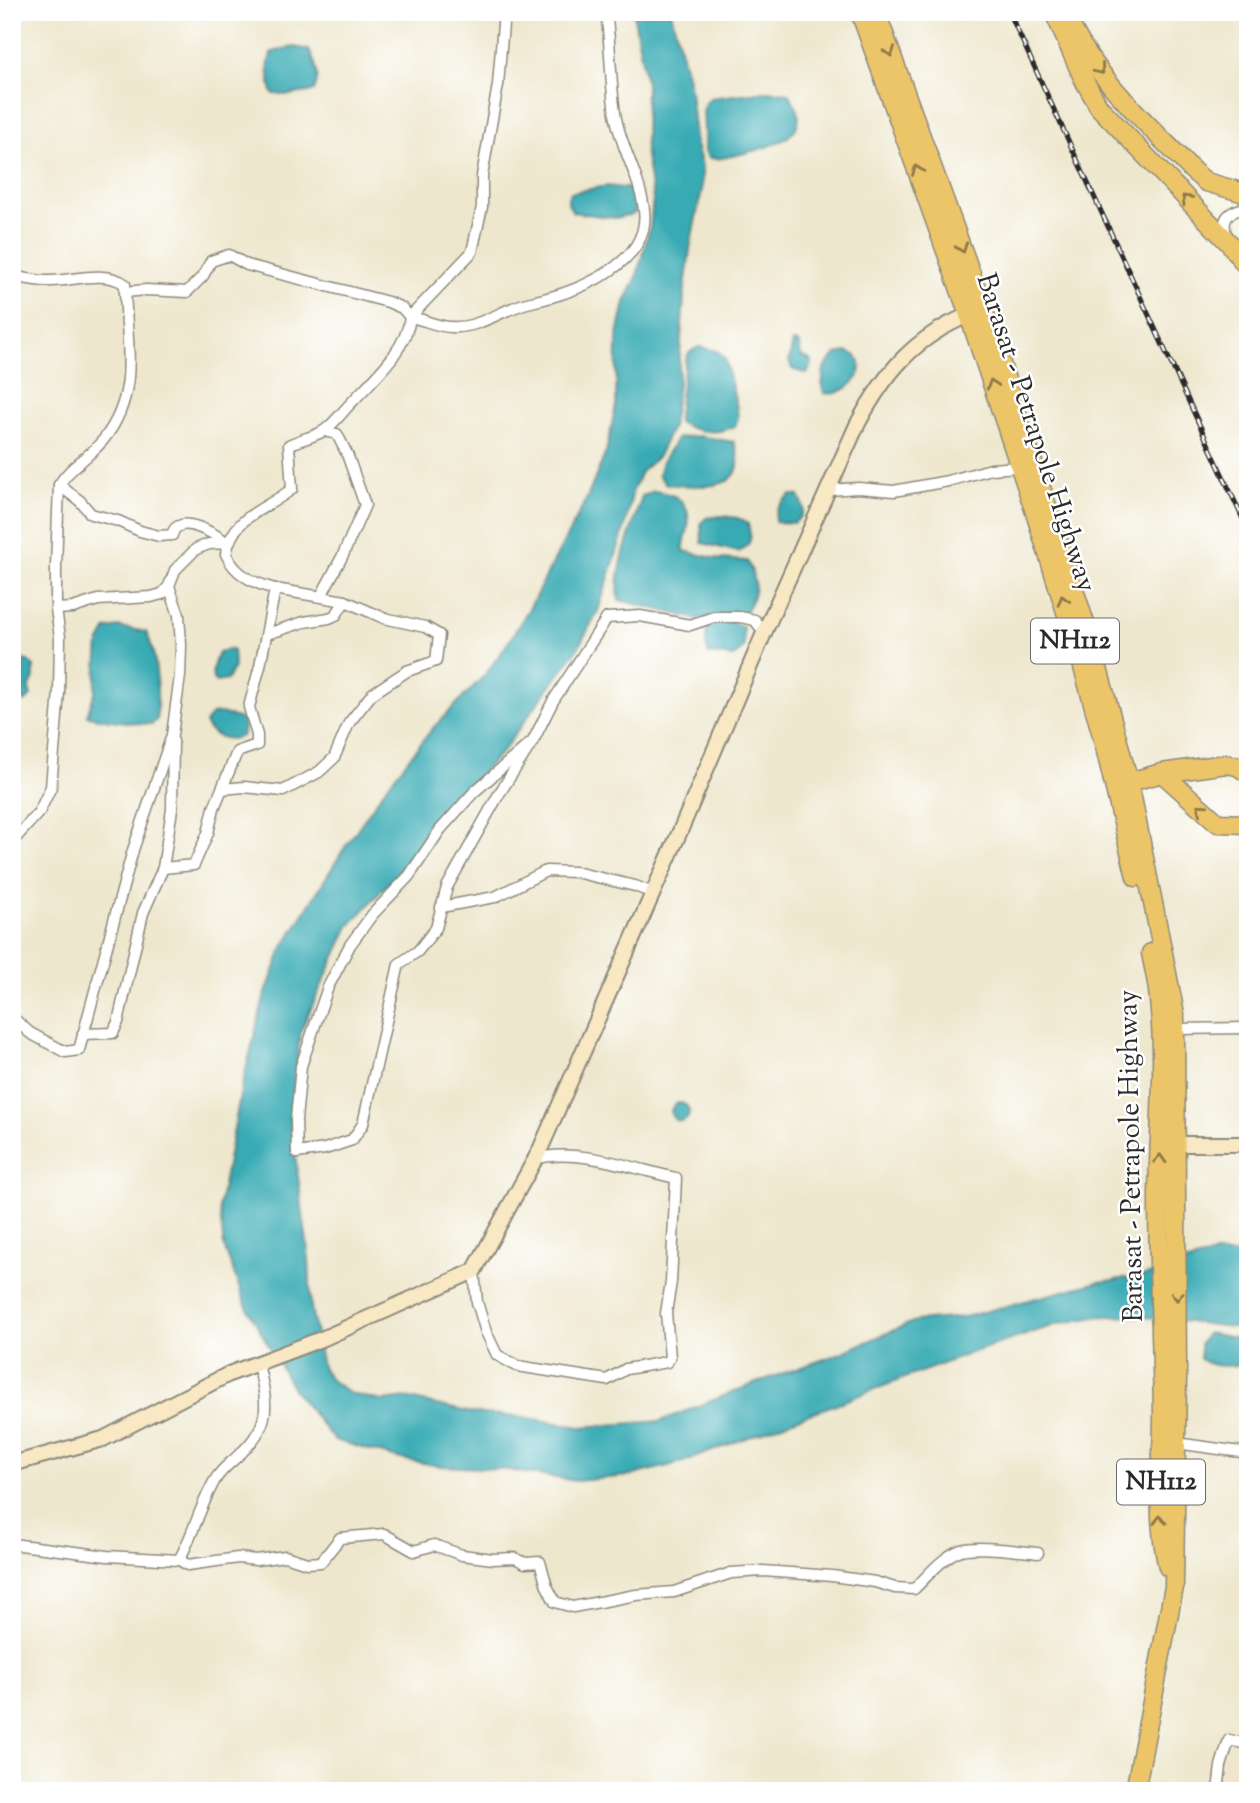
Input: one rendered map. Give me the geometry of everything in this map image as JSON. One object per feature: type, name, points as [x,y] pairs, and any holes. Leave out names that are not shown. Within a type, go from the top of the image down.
[{"type":"highway","name":"Barasat - Petrapole Highway","points":[[860,12],[969,315],[1081,660],[1137,880],[1157,987],[1168,1228],[1170,1376],[1176,1443],[1174,1587],[1135,1791]]},
{"type":"highway","name":"Barasat - Petrapole Highway","points":[[876,12],[978,293],[1027,442],[1090,639],[1129,782],[1175,1014],[1176,1144],[1168,1228]]},
{"type":"highway","points":[[1054,12],[1099,107],[1230,244],[1248,268]]},
{"type":"highway","points":[[1064,12],[1081,46],[1099,70],[1194,172],[1206,182],[1248,194]]},
{"type":"highway","points":[[1129,782],[1226,764],[1237,766],[1248,773]]},
{"type":"highway","points":[[1162,774],[1218,823],[1248,824]]},
{"type":"highway","name":"Barasat - Petrapole Highway","points":[[1170,1376],[1163,1433],[1159,1521],[1161,1542],[1174,1587]]},
{"type":"street","points":[[222,789],[284,791],[319,772],[334,758],[349,723],[372,694],[407,671],[436,661],[439,635],[425,628],[384,618],[345,600],[275,589],[246,578],[232,567],[226,554],[234,530],[242,521],[292,489],[289,445],[324,431],[373,380],[398,348],[409,326],[410,317],[472,252],[482,207],[482,176],[498,85],[504,12]]},
{"type":"street","points":[[125,292],[187,292],[203,276],[211,261],[229,255],[247,264],[388,302],[402,308],[410,317],[448,328],[471,327],[524,303],[549,298],[592,281],[624,261],[641,239],[645,212],[615,114],[606,12]]},
{"type":"street","points":[[1230,244],[1224,228],[1226,218],[1233,211],[1248,208]]},
{"type":"street","points":[[12,276],[49,281],[62,278],[117,278],[125,284],[129,360],[119,416],[102,442],[64,476],[59,485],[56,609],[60,637],[60,692],[51,787],[38,812],[12,842]]},
{"type":"street","points":[[535,1159],[563,1155],[676,1178],[671,1282],[666,1314],[670,1357],[667,1362],[626,1369],[607,1380],[517,1366],[497,1355],[486,1332],[477,1302],[474,1271],[535,1159],[764,633],[866,408],[895,365],[931,333],[969,315]]},
{"type":"street","points":[[321,596],[348,545],[365,505],[337,434],[324,431]]},
{"type":"street","points":[[829,490],[858,488],[894,491],[948,481],[991,469],[1019,467]]},
{"type":"street","points":[[59,485],[91,514],[118,521],[140,531],[159,536],[172,535],[177,526],[188,524],[206,530],[228,543]]},
{"type":"street","points":[[56,609],[73,608],[98,600],[162,594],[169,586],[175,570],[196,549],[209,544],[228,543]]},
{"type":"street","points":[[83,1034],[114,1034],[143,913],[163,868],[172,808],[172,735],[180,676],[179,615],[169,586]]},
{"type":"street","points":[[163,868],[194,865],[237,752],[257,745],[249,707],[275,589]]},
{"type":"street","points":[[267,634],[287,626],[336,615],[345,600]]},
{"type":"street","points":[[533,741],[474,792],[440,830],[409,876],[372,915],[350,945],[328,987],[301,1066],[296,1120],[297,1153],[325,1149],[352,1140],[363,1124],[399,964],[418,951],[436,928],[447,887],[499,794],[533,741],[553,701],[607,618],[640,616],[694,625],[714,617],[740,617],[755,620],[764,633]]},
{"type":"street","points":[[12,1017],[30,1033],[65,1052],[79,1050],[133,850],[172,735]]},
{"type":"street","points":[[441,907],[495,897],[546,871],[575,872],[653,893]]},
{"type":"street","points":[[1175,1029],[1248,1028]]},
{"type":"street","points":[[1176,1144],[1248,1144]]},
{"type":"street","points":[[12,1464],[103,1439],[229,1374],[324,1338],[474,1271]]},
{"type":"street","points":[[179,1560],[200,1507],[222,1468],[255,1440],[267,1407],[260,1363]]},
{"type":"street","points":[[1176,1443],[1248,1453]]},
{"type":"street","points":[[12,1544],[107,1556],[179,1560],[188,1565],[238,1558],[256,1560],[285,1556],[307,1563],[321,1562],[340,1538],[384,1534],[414,1551],[434,1545],[462,1555],[493,1559],[514,1558],[525,1563],[540,1562],[555,1602],[573,1607],[636,1595],[674,1592],[731,1573],[764,1571],[832,1576],[914,1589],[949,1557],[962,1550],[1007,1549],[1038,1553]]},
{"type":"street","points":[[1218,1791],[1228,1740],[1248,1744]]},
{"type":"water","points":[[633,12],[671,12],[689,83],[696,145],[702,166],[702,190],[691,241],[684,296],[672,427],[658,456],[641,472],[633,490],[624,530],[598,611],[578,648],[502,752],[451,804],[407,863],[349,926],[301,1030],[291,1124],[309,1258],[311,1307],[322,1367],[331,1380],[351,1394],[383,1401],[406,1398],[472,1413],[524,1417],[580,1427],[661,1421],[761,1381],[836,1355],[915,1321],[964,1317],[1098,1282],[1144,1276],[1214,1254],[1248,1254],[1248,1329],[1146,1317],[1101,1316],[1058,1324],[971,1353],[683,1462],[630,1476],[576,1481],[501,1469],[439,1466],[401,1459],[334,1440],[293,1389],[246,1305],[224,1247],[219,1206],[242,1086],[263,1001],[282,949],[345,847],[387,786],[433,728],[484,676],[510,640],[587,498],[606,452],[616,405],[617,339],[625,302],[636,279],[650,227],[653,199],[645,150],[646,83]]},
{"type":"water","points":[[294,47],[309,50],[312,55],[317,76],[314,91],[274,94],[269,72],[272,52]]},
{"type":"water","points":[[768,91],[788,93],[799,119],[796,128],[778,142],[754,151],[724,158],[708,157],[705,151],[703,107],[710,98]]},
{"type":"water","points":[[606,186],[633,189],[637,206],[634,214],[615,218],[573,212],[568,202],[570,193]]},
{"type":"water","points":[[793,342],[799,343],[801,356],[812,364],[807,374],[792,369],[789,361]]},
{"type":"water","points":[[700,347],[717,351],[725,358],[738,418],[735,426],[728,429],[706,431],[678,422],[687,356]]},
{"type":"water","points":[[847,352],[855,355],[860,362],[859,376],[844,390],[824,393],[824,368],[836,354]]},
{"type":"water","points":[[699,436],[734,442],[738,459],[737,471],[730,479],[720,484],[666,484],[658,475],[662,462],[677,438]]},
{"type":"water","points":[[654,491],[670,494],[685,506],[688,528],[684,551],[718,559],[747,561],[755,587],[745,613],[696,619],[619,600],[619,575],[629,534],[642,496]]},
{"type":"water","points":[[791,495],[799,496],[803,504],[802,514],[794,523],[775,522],[779,507]]},
{"type":"water","points":[[706,518],[738,518],[748,524],[750,541],[738,552],[702,543],[701,524]]},
{"type":"water","points":[[727,620],[743,627],[744,647],[734,657],[709,654],[706,645],[707,626]]},
{"type":"water","points":[[119,627],[146,632],[150,642],[157,686],[157,719],[152,724],[107,720],[87,715],[95,692],[99,643],[107,629]]},
{"type":"water","points":[[227,649],[233,650],[234,667],[227,680],[216,682],[212,676],[214,662],[219,653]]},
{"type":"water","points":[[12,659],[28,661],[34,667],[34,678],[29,689],[31,696],[25,702],[12,693]]},
{"type":"water","points":[[221,713],[244,720],[243,735],[221,737],[208,728],[205,723],[212,714]]},
{"type":"water","points":[[676,1103],[684,1103],[689,1112],[687,1119],[676,1121],[671,1116],[671,1108]]},
{"type":"water","points":[[1207,1333],[1248,1340],[1248,1363],[1223,1366],[1200,1359],[1200,1345]]},
{"type":"railway","points":[[1009,12],[1248,530]]}]
